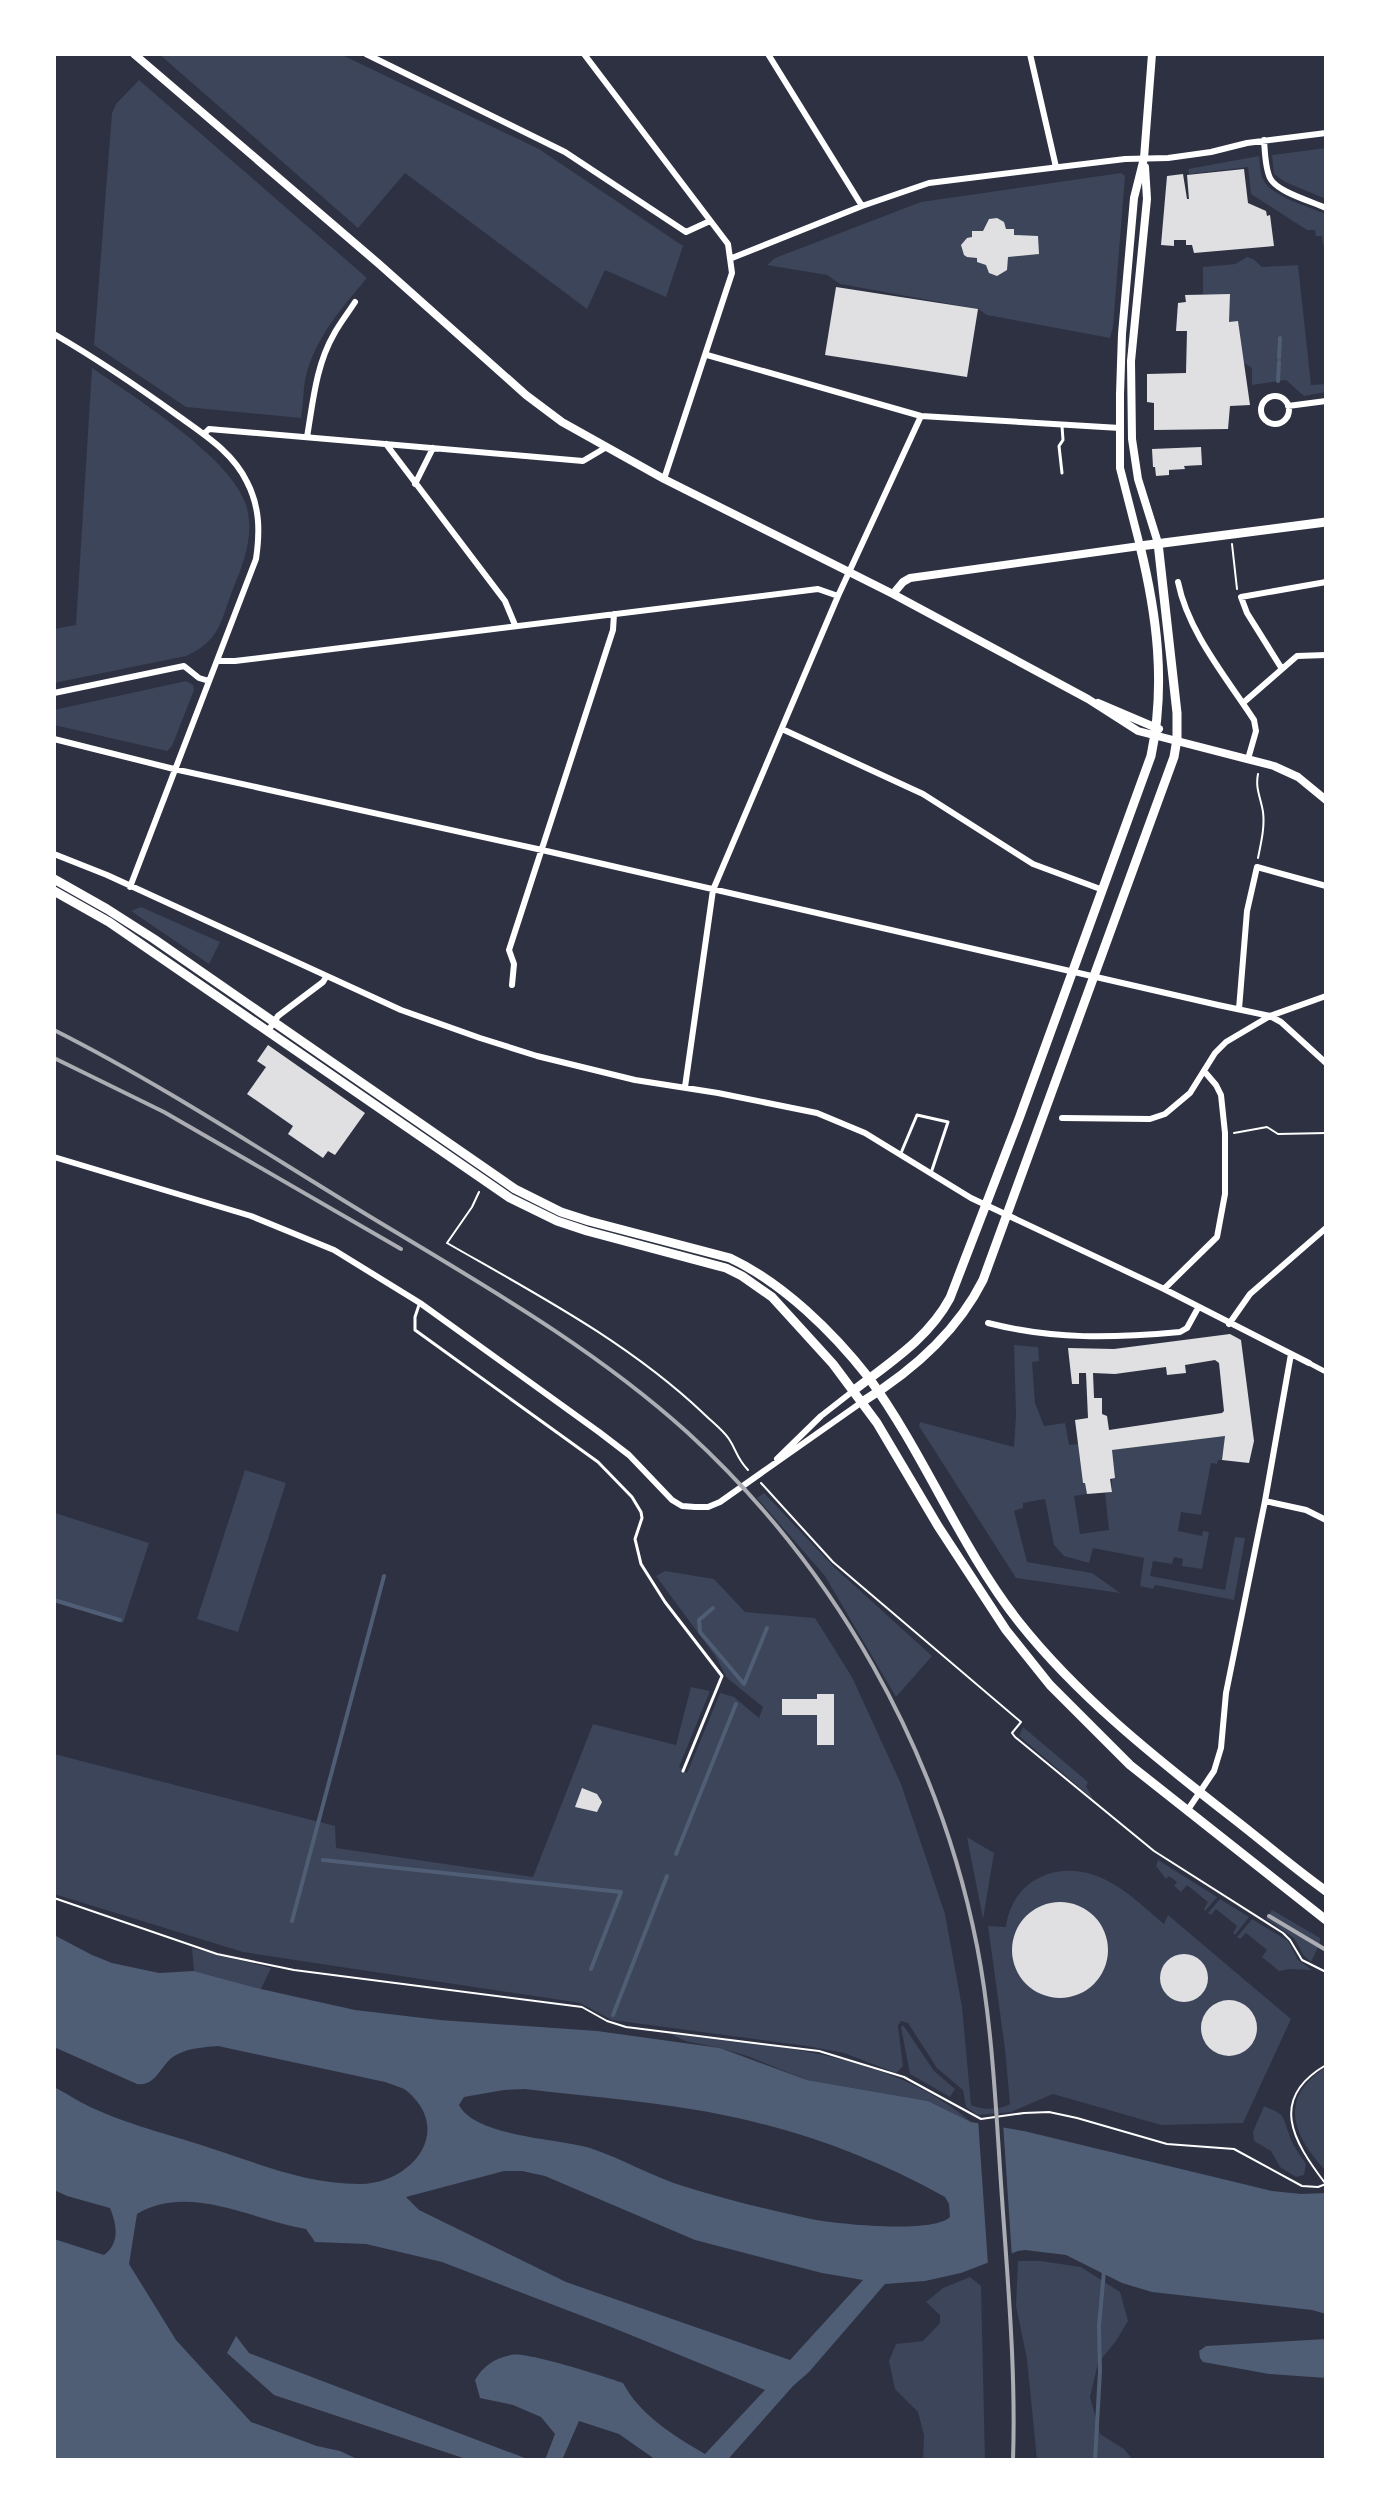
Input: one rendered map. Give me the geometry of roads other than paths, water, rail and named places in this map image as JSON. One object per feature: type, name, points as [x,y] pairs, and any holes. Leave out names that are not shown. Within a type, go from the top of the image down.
[{"type":"main road","points":[[853,1391],[917,1341],[942,1313],[960,1275],[1151,756],[1160,694],[1157,642],[1140,546],[1326,522]]},
{"type":"main road","points":[[862,1402],[879,1392],[950,1331],[970,1307],[1008,1216],[1167,775],[1177,739],[1158,543]]},
{"type":"main road","points":[[54,879],[107,909],[510,1198],[557,1221],[587,1231],[709,1262],[742,1276],[772,1297],[833,1364],[862,1402],[1006,1630],[1050,1685],[1130,1765],[1326,1920]]},
{"type":"main road","points":[[54,891],[109,922],[491,1174],[537,1201],[589,1221],[712,1252],[747,1266],[780,1289],[869,1378],[1019,1623],[1111,1718],[1326,1891]]},
{"type":"street","points":[[134,54],[526,395],[562,422],[605,448],[893,594],[1088,699],[1117,709],[1177,739],[1261,762],[1298,777],[1326,800]]},
{"type":"street","points":[[366,54],[565,152],[686,232],[710,221]]},
{"type":"street","points":[[584,54],[728,244],[732,258],[732,273],[707,355],[664,479]]},
{"type":"street","points":[[768,54],[862,206]]},
{"type":"street","points":[[1030,54],[1056,167]]},
{"type":"street","points":[[1152,54],[1144,158],[1147,199],[1131,361],[1132,439],[1138,479],[1158,543]]},
{"type":"street","points":[[732,258],[929,183],[1211,152],[1264,140],[1326,133]]},
{"type":"street","points":[[1264,140],[1272,183],[1326,208]]},
{"type":"street","points":[[893,594],[910,578],[1140,546],[1122,482],[1120,428],[1122,334],[1134,198],[1144,158]]},
{"type":"street","points":[[307,437],[317,378],[324,357],[334,334],[355,302]]},
{"type":"street","points":[[54,334],[113,369],[204,434],[232,458],[247,481],[257,508],[260,531],[256,559],[130,887]]},
{"type":"street","points":[[707,355],[921,416],[1120,428]]},
{"type":"street","points":[[1273,396],[1284,400],[1288,406],[1288,415],[1278,423],[1265,420],[1261,412],[1265,400],[1273,396]]},
{"type":"street","points":[[1288,406],[1326,401]]},
{"type":"street","points":[[685,1087],[713,890],[838,596],[921,416]]},
{"type":"street","points":[[204,434],[209,429],[583,461],[605,448]]},
{"type":"street","points":[[386,444],[505,601],[515,625]]},
{"type":"street","points":[[415,484],[433,448]]},
{"type":"street","points":[[1178,582],[1182,604],[1192,623],[1254,720],[1256,731],[1248,759]]},
{"type":"street","points":[[1282,669],[1247,613],[1241,597],[1326,582]]},
{"type":"street","points":[[217,661],[818,589],[838,596]]},
{"type":"street","points":[[512,985],[514,964],[509,950],[613,630],[614,614]]},
{"type":"street","points":[[1243,703],[1297,656],[1326,655]]},
{"type":"street","points":[[54,693],[184,666],[199,678],[209,681]]},
{"type":"street","points":[[782,729],[923,794],[1033,864],[1103,890]]},
{"type":"street","points":[[54,739],[174,769],[1270,1016],[1281,1022],[1326,1063]]},
{"type":"street","points":[[54,854],[401,1010],[537,1056],[635,1080],[817,1113],[865,1133],[986,1205],[1164,1289],[1326,1372]]},
{"type":"street","points":[[1239,1009],[1247,911],[1257,867],[1326,886]]},
{"type":"street","points":[[270,1027],[278,1016],[326,977]]},
{"type":"street","points":[[1062,1118],[1150,1119],[1165,1114],[1190,1093],[1215,1053],[1226,1042],[1270,1016],[1326,996]]},
{"type":"street","points":[[1164,1289],[1217,1237],[1225,1194],[1225,1133],[1221,1095],[1204,1071]]},
{"type":"street","points":[[54,1157],[251,1216],[334,1250],[420,1303],[629,1455],[672,1500],[682,1506],[708,1507],[720,1502],[862,1402]]},
{"type":"street","points":[[1229,1324],[1250,1294],[1326,1228]]},
{"type":"street","points":[[988,1323],[1041,1334],[1116,1338],[1180,1332],[1187,1328],[1198,1308]]},
{"type":"street","points":[[1187,1811],[1214,1771],[1221,1748],[1226,1693],[1291,1354]]},
{"type":"street","points":[[772,1465],[790,1445],[853,1391]]},
{"type":"street","points":[[1265,1501],[1306,1510],[1326,1520]]},
{"type":"lane","points":[[1062,426],[1063,440],[1059,446],[1062,473]]},
{"type":"lane","points":[[901,1154],[917,1115],[948,1122],[931,1173]]},
{"type":"lane","points":[[420,1303],[415,1330],[598,1462],[632,1497],[641,1512],[635,1539],[641,1564],[704,1656],[722,1676],[683,1771]]},
{"type":"waterway","points":[[1279,358],[1280,338]]},
{"type":"waterway","points":[[1278,381],[1279,362]]},
{"type":"waterway","points":[[292,1921],[384,1576]]},
{"type":"waterway","points":[[54,1600],[120,1620]]},
{"type":"waterway","points":[[713,1608],[699,1620],[700,1632],[744,1684],[767,1628]]},
{"type":"waterway","points":[[676,1854],[736,1704]]},
{"type":"waterway","points":[[323,1860],[621,1892],[591,1969]]},
{"type":"waterway","points":[[613,2015],[667,1876]]},
{"type":"waterway","points":[[1095,2460],[1104,2271]]},
{"type":"railway","points":[[54,1030],[135,1073],[213,1120],[492,1291],[613,1371],[687,1432],[740,1485],[789,1542],[834,1602],[873,1666],[907,1732],[936,1802],[959,1873],[977,1946],[987,2008],[996,2103],[1011,2329],[1013,2460]]},
{"type":"railway","points":[[54,1058],[164,1112],[401,1249]]},
{"type":"railway","points":[[1269,1916],[1326,1950]]}]
